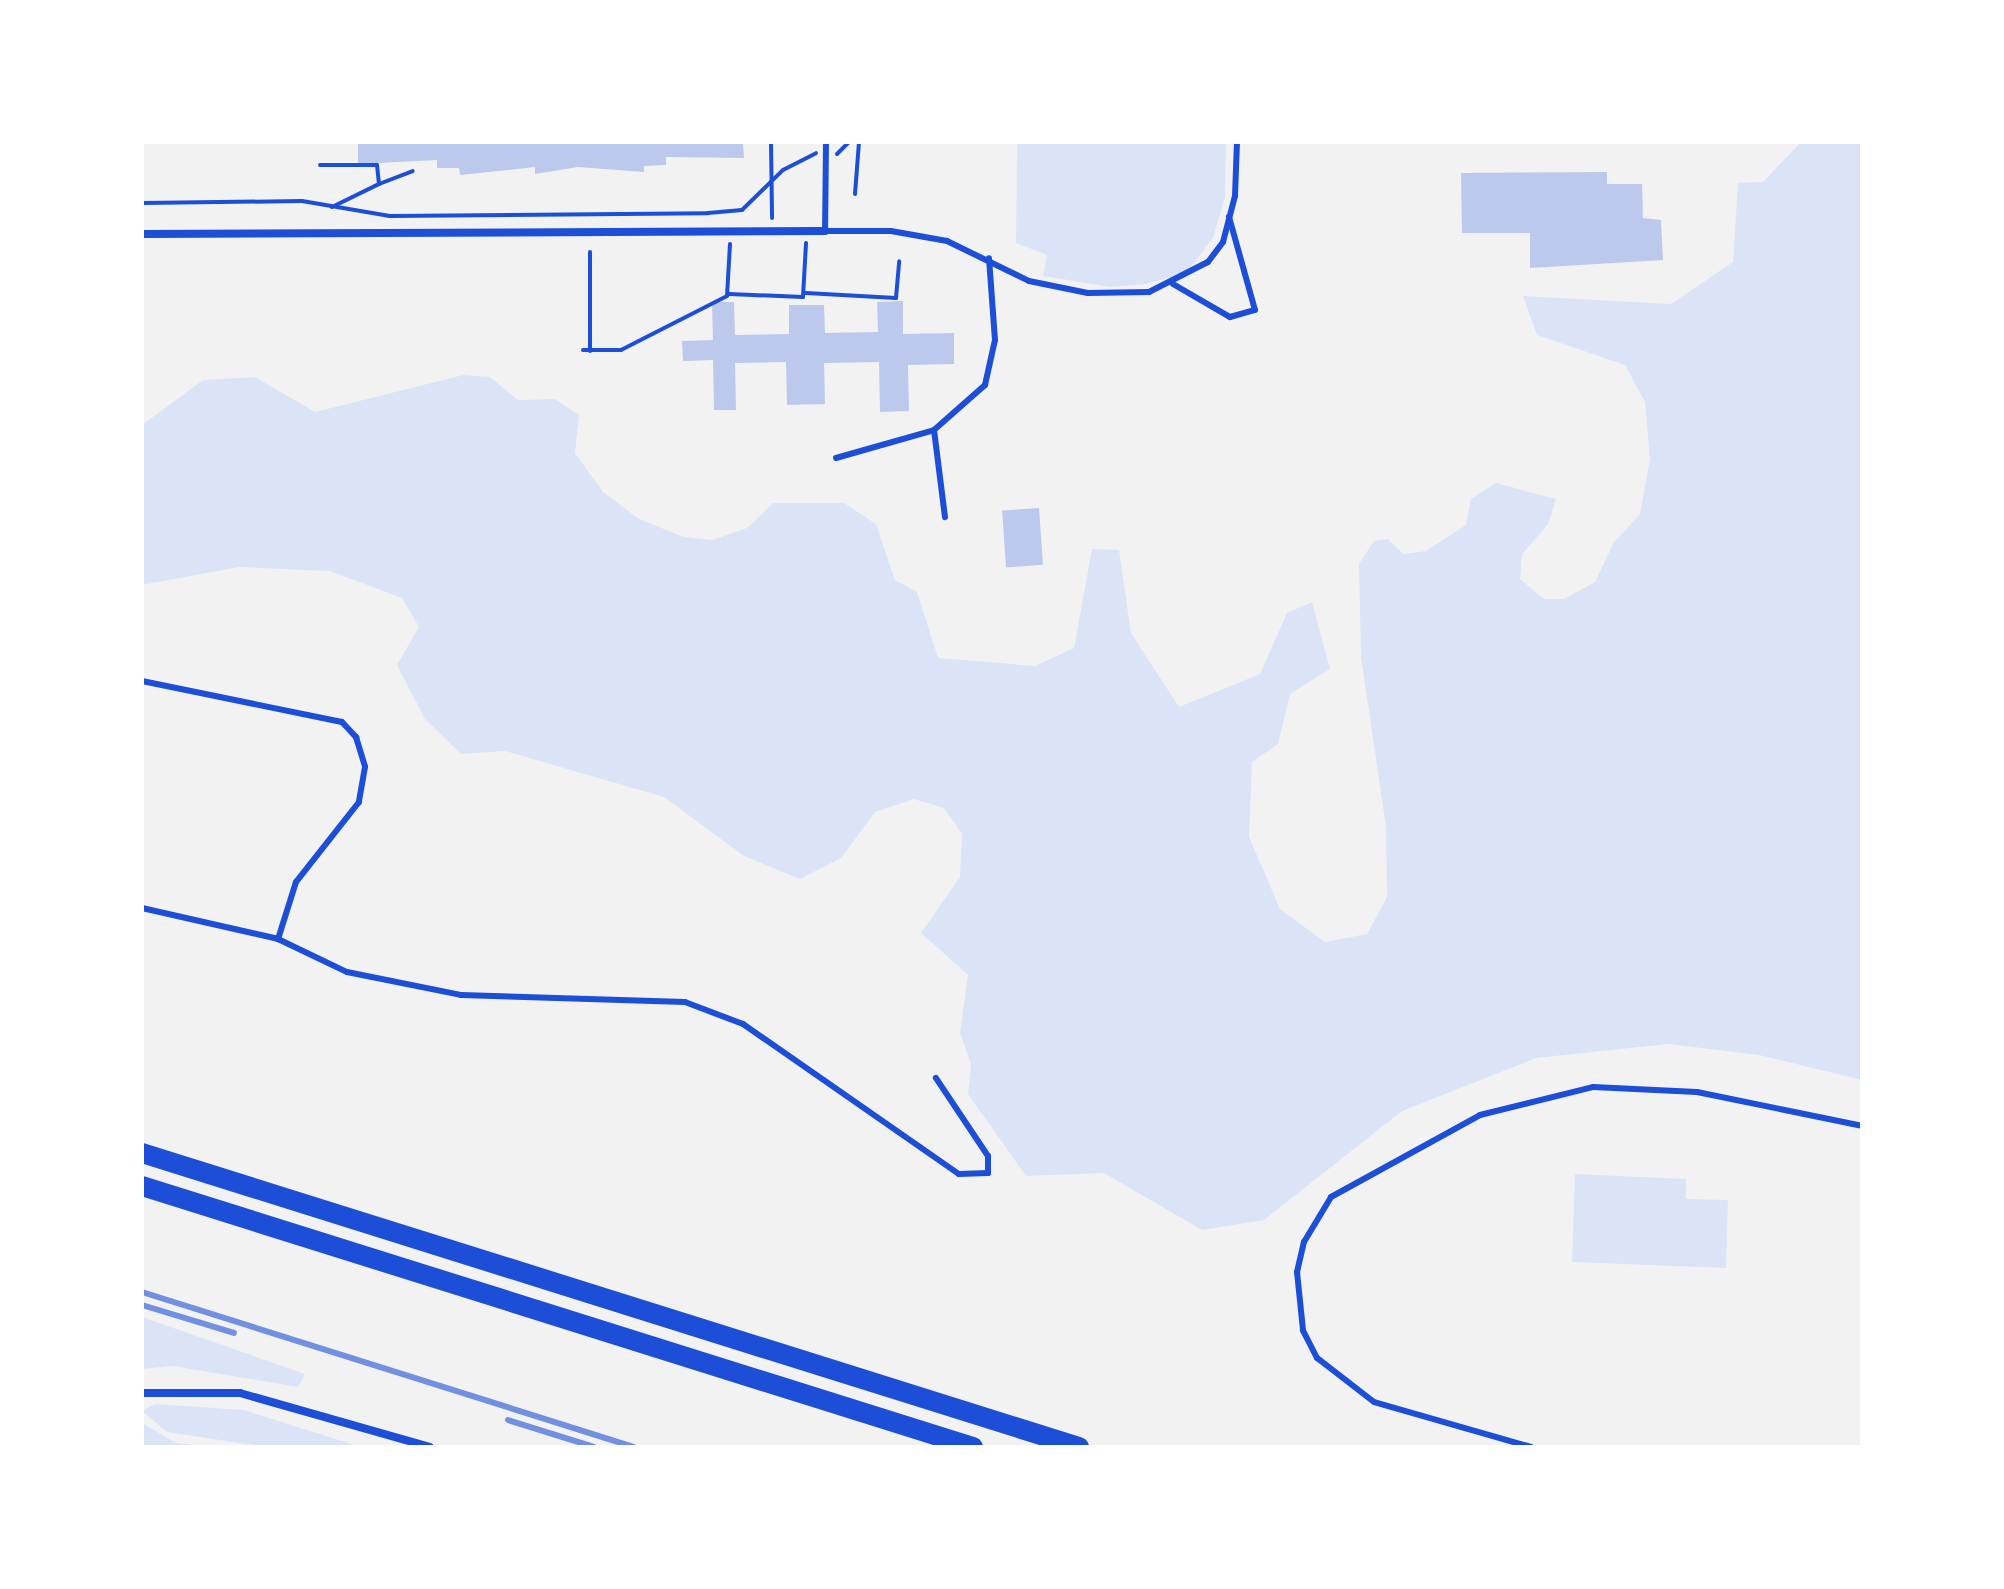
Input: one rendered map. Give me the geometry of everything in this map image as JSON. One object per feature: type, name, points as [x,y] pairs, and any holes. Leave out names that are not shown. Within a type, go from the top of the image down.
[{"type":"main road","points":[[142,1153],[1079,1447]]},
{"type":"main road","points":[[142,1186],[973,1447]]},
{"type":"street","points":[[142,234],[730,234],[825,231]]},
{"type":"street","points":[[142,1393],[240,1393],[429,1447]]},
{"type":"lane","points":[[826,146],[825,231],[891,231],[989,258],[1059,292],[1149,292],[1173,284],[1208,262],[1229,217],[1237,142]]},
{"type":"lane","points":[[1173,284],[1230,317],[1255,310],[1229,217]]},
{"type":"lane","points":[[836,458],[934,430],[985,385],[995,340],[989,258]]},
{"type":"lane","points":[[934,430],[945,517]]},
{"type":"lane","points":[[142,681],[342,722],[356,737],[365,767],[359,802],[296,882],[278,939]]},
{"type":"lane","points":[[142,908],[278,939],[347,972],[461,995],[685,1002],[743,1024],[959,1174],[988,1173],[988,1156],[936,1078]]},
{"type":"lane","points":[[1531,1447],[1374,1402],[1317,1358],[1303,1330],[1297,1272],[1304,1242],[1331,1197],[1480,1115],[1593,1087],[1697,1092],[1862,1126]]},
{"type":"path","points":[[771,142],[772,232]]},
{"type":"path","points":[[855,194],[859,142]]},
{"type":"path","points":[[142,203],[302,201],[330,208],[412,216],[708,213],[742,210],[791,164],[826,146]]},
{"type":"path","points":[[320,165],[377,165],[379,184]]},
{"type":"path","points":[[330,208],[413,171]]},
{"type":"path","points":[[806,231],[806,293]]},
{"type":"path","points":[[729,294],[730,234]]},
{"type":"path","points":[[590,252],[590,351]]},
{"type":"path","points":[[583,350],[621,350],[729,294],[806,293],[896,298],[899,261]]},
{"type":"shaded area","points":[[1017,142],[1226,142],[1225,197],[1213,238],[1186,273],[1146,284],[1111,287],[1043,276],[1047,255],[1016,243]]},
{"type":"shaded area","points":[[1801,142],[1862,142],[1862,1080],[1759,1055],[1668,1044],[1536,1058],[1402,1111],[1264,1220],[1202,1230],[1104,1173],[1026,1176],[968,1094],[971,1064],[960,1032],[968,975],[921,933],[960,877],[962,834],[944,808],[914,799],[875,812],[841,858],[800,879],[744,856],[664,797],[505,751],[461,754],[425,719],[397,665],[419,627],[402,598],[330,571],[239,567],[142,585],[142,425],[203,380],[255,377],[315,412],[463,375],[490,377],[518,400],[555,399],[579,415],[575,453],[603,492],[639,519],[684,537],[712,540],[747,528],[773,503],[844,503],[876,524],[895,580],[917,592],[938,658],[1035,666],[1074,648],[1092,549],[1119,550],[1131,633],[1179,707],[1260,674],[1287,613],[1312,602],[1330,669],[1290,694],[1278,744],[1252,762],[1249,837],[1280,909],[1325,942],[1367,934],[1387,897],[1386,827],[1361,657],[1359,564],[1374,541],[1388,539],[1403,554],[1426,551],[1466,525],[1471,499],[1496,483],[1556,499],[1548,524],[1522,554],[1520,579],[1544,599],[1564,599],[1595,582],[1614,542],[1640,514],[1650,459],[1645,402],[1625,365],[1537,335],[1523,296],[1671,304],[1733,262],[1738,183],[1763,182]]},
{"type":"shaded area","points":[[1575,1174],[1686,1179],[1686,1199],[1728,1200],[1726,1268],[1572,1262]]},
{"type":"shaded area","points":[[142,1317],[305,1374],[298,1387],[173,1366],[142,1369]]},
{"type":"shaded area","points":[[155,1404],[244,1410],[361,1447],[265,1447],[167,1432],[142,1411]]},
{"type":"shaded area","points":[[142,1423],[176,1443],[213,1447],[142,1447]]},
{"type":"building","points":[[358,142],[743,142],[744,158],[666,157],[666,165],[644,166],[644,172],[578,167],[535,174],[535,167],[460,175],[459,168],[437,168],[437,160],[358,164]]},
{"type":"building","points":[[1607,172],[1607,184],[1642,184],[1643,218],[1661,220],[1663,260],[1530,268],[1530,233],[1462,233],[1461,173]]},
{"type":"building","points":[[903,301],[903,334],[954,333],[954,364],[908,365],[909,411],[880,412],[879,362],[824,363],[825,404],[787,405],[786,362],[735,363],[736,410],[714,410],[713,360],[683,361],[682,341],[713,340],[712,302],[734,302],[735,335],[789,334],[789,305],[824,305],[825,333],[878,332],[877,302]]},
{"type":"building","points":[[1039,508],[1043,565],[1006,567],[1002,511]]},
{"type":"railway","points":[[142,1292],[634,1447]]},
{"type":"railway","points":[[142,1305],[234,1333]]},
{"type":"railway","points":[[508,1420],[594,1447]]}]
